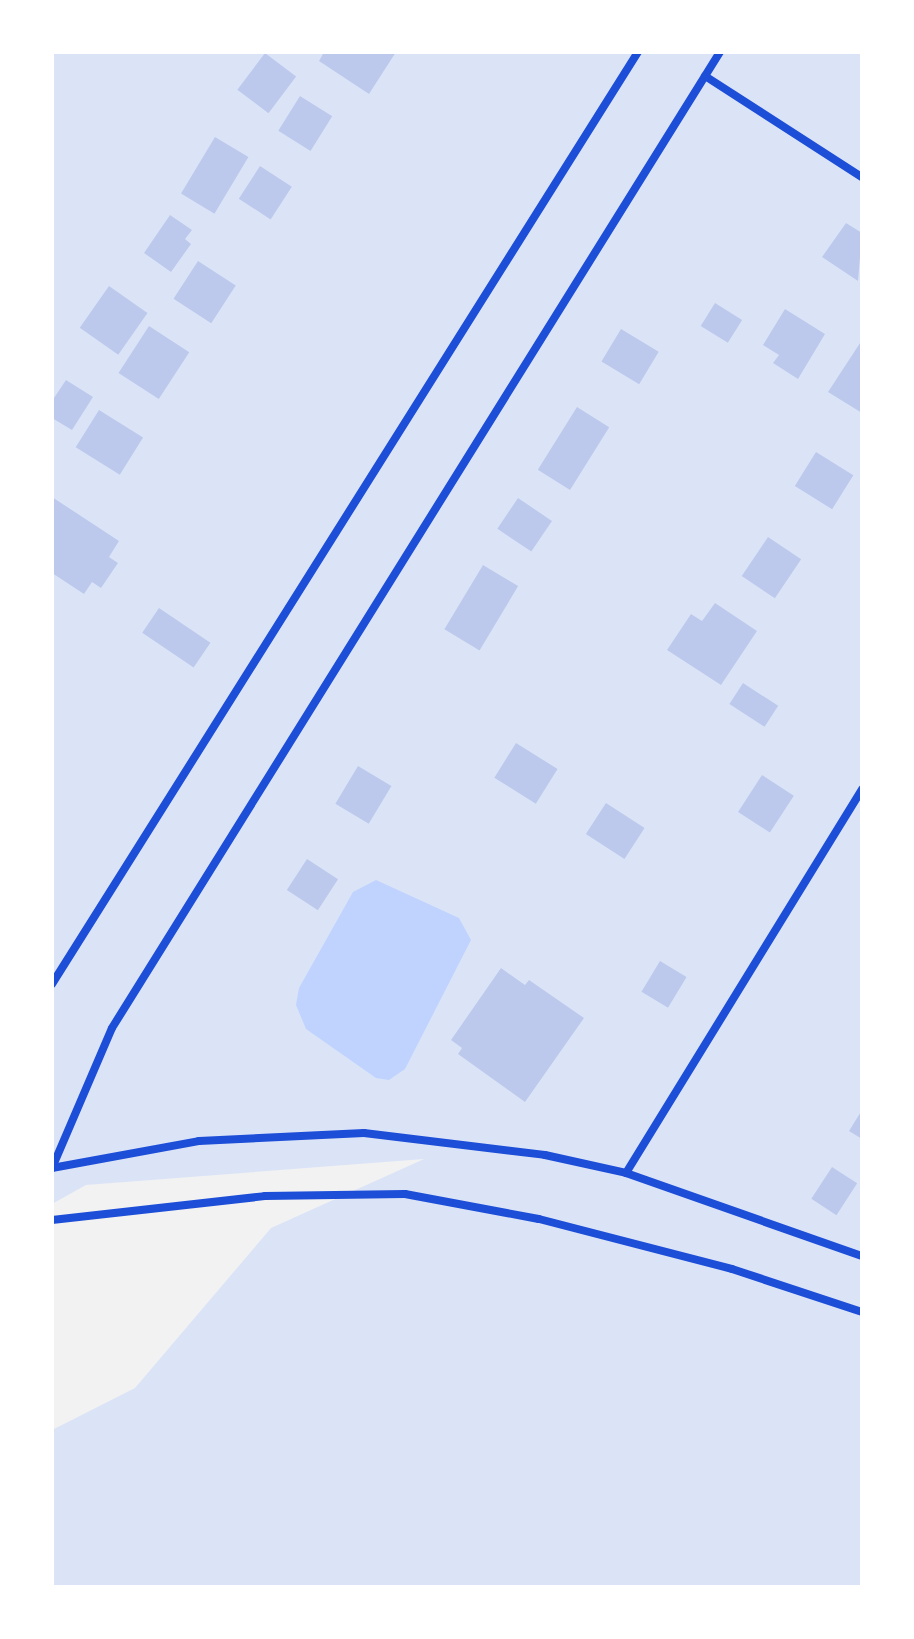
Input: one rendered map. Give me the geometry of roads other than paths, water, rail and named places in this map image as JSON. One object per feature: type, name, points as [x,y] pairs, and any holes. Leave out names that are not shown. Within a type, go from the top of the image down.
[{"type":"street","points":[[52,984],[638,52]]},
{"type":"street","points":[[52,1168],[112,1028],[720,52]]},
{"type":"street","points":[[705,76],[862,177]]},
{"type":"street","points":[[626,1173],[862,789]]},
{"type":"street","points":[[52,1168],[199,1141],[364,1133],[545,1155],[626,1173],[862,1256]]},
{"type":"street","points":[[52,1220],[265,1196],[405,1194],[539,1219],[732,1269],[862,1312]]},
{"type":"water","points":[[376,880],[459,918],[471,940],[405,1069],[389,1080],[376,1078],[306,1029],[296,1005],[299,988],[353,892]]}]
